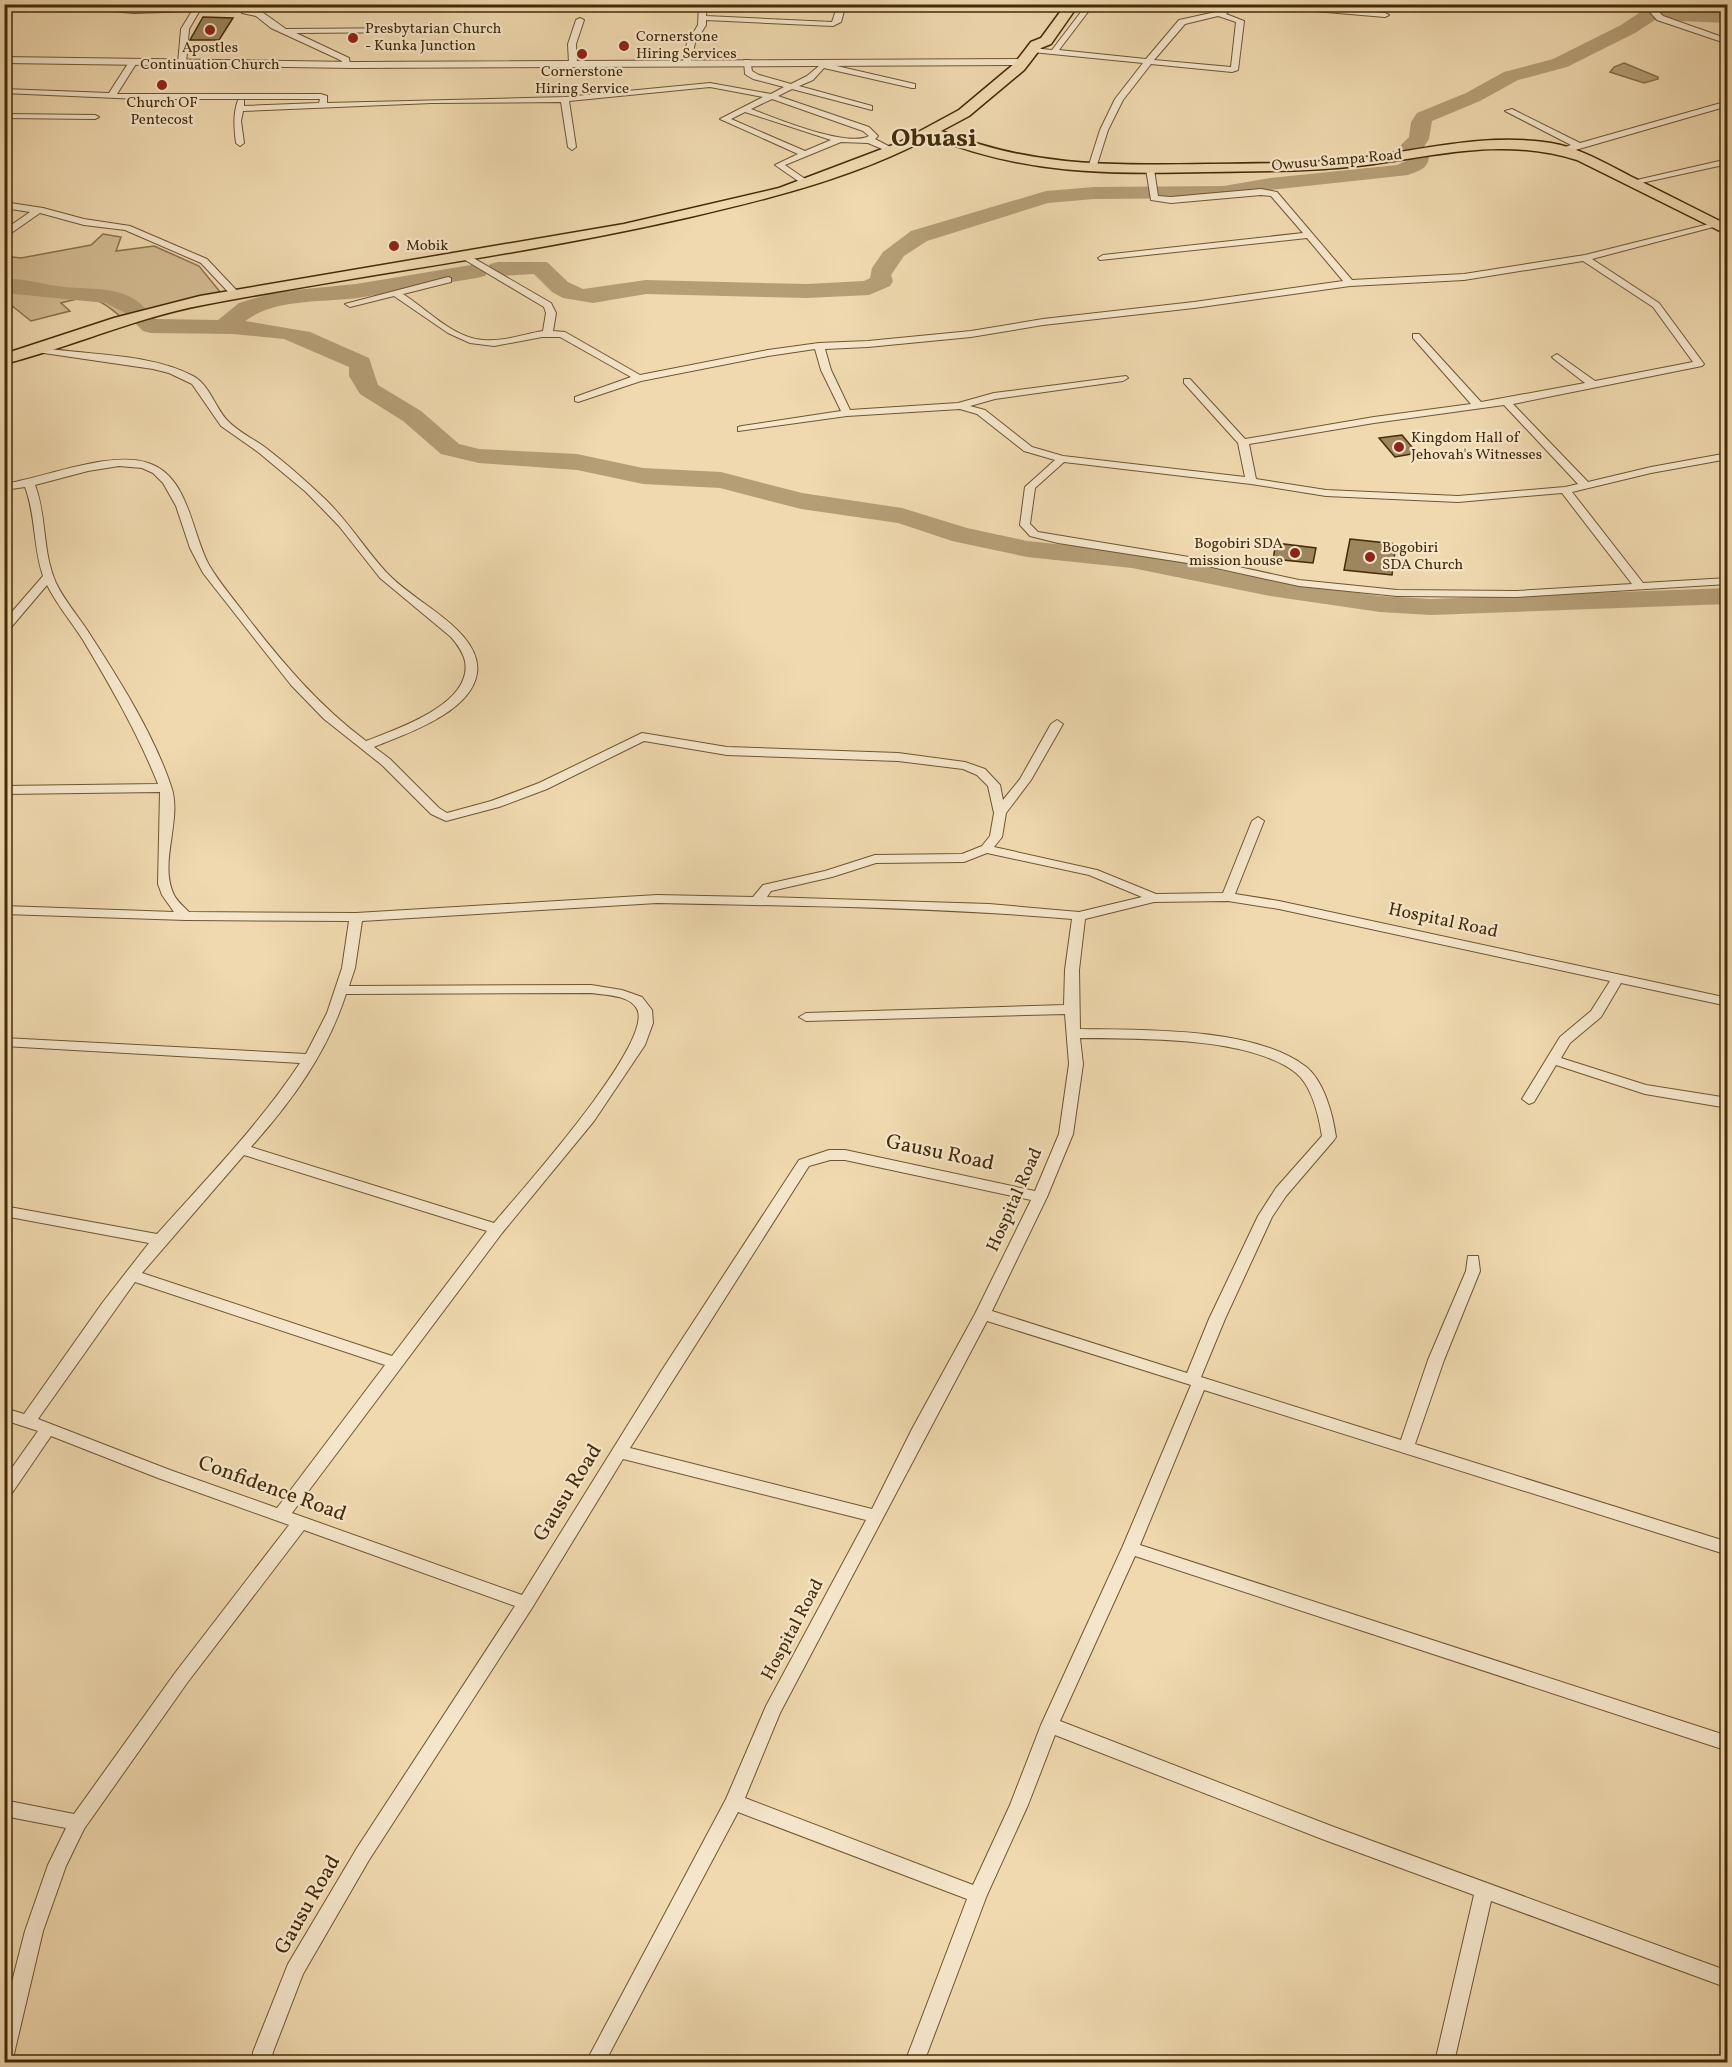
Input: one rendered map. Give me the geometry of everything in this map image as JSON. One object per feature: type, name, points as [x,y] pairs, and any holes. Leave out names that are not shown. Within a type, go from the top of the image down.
[{"type":"main road","points":[[1031,52],[1032,40],[1057,4]]},
{"type":"main road","points":[[4,359],[127,319],[235,294],[670,219],[807,183],[897,148],[964,113],[1046,41],[1073,4]]},
{"type":"main road","points":[[964,113],[956,132],[968,147]]},
{"type":"main road","name":"Owusu Sampa Road","points":[[931,132],[968,147],[1032,162],[1092,168],[1321,166],[1509,141],[1572,148],[1632,182],[1728,231]]},
{"type":"main road","points":[[897,148],[968,147]]},
{"type":"street","points":[[36,4],[96,10],[295,4]]},
{"type":"street","points":[[687,62],[691,43],[704,18],[703,4]]},
{"type":"street","points":[[704,18],[833,24],[837,22],[842,4]]},
{"type":"street","points":[[1054,52],[1090,4]]},
{"type":"street","points":[[1646,4],[1660,18],[1728,42]]},
{"type":"street","points":[[1092,168],[1104,130],[1119,99],[1182,22],[1218,14],[1232,5],[1279,6],[1385,15]]},
{"type":"street","points":[[182,64],[184,28],[199,7]]},
{"type":"street","points":[[222,8],[259,14],[284,31],[346,60],[346,65]]},
{"type":"street","points":[[4,60],[132,64],[747,62],[825,64],[1054,52],[1227,70],[1235,68],[1240,21],[1218,14]]},
{"type":"street","points":[[573,63],[572,44],[580,20]]},
{"type":"street","points":[[284,31],[418,30]]},
{"type":"street","points":[[747,62],[750,74],[869,108]]},
{"type":"street","points":[[112,95],[132,64]]},
{"type":"street","points":[[825,64],[912,86]]},
{"type":"street","points":[[807,155],[724,119],[810,78],[825,64]]},
{"type":"street","points":[[238,109],[432,101],[565,99],[710,85],[770,96],[866,129],[874,136],[859,143],[838,140],[743,109]]},
{"type":"street","points":[[4,91],[112,95],[321,96],[324,99],[323,106]]},
{"type":"street","points":[[240,143],[238,109],[243,97]]},
{"type":"street","points":[[565,99],[572,147]]},
{"type":"street","points":[[1509,111],[1572,148],[1728,103]]},
{"type":"street","points":[[4,116],[95,117]]},
{"type":"street","points":[[772,139],[797,127]]},
{"type":"street","points":[[807,183],[779,165],[838,140]]},
{"type":"street","points":[[869,140],[897,148]]},
{"type":"street","points":[[1632,182],[1728,161]]},
{"type":"street","points":[[1150,169],[1153,191],[1171,200],[1265,192],[1274,194],[1350,284]]},
{"type":"street","points":[[4,205],[77,221],[127,228],[181,249],[204,261],[235,294]]},
{"type":"street","points":[[4,235],[37,211]]},
{"type":"street","points":[[578,399],[639,378],[717,361],[819,346],[971,334],[1043,322],[1350,284],[1464,277],[1585,258],[1714,224]]},
{"type":"street","points":[[1103,258],[1310,235]]},
{"type":"street","points":[[463,255],[548,305],[551,313],[548,333]]},
{"type":"street","points":[[1243,442],[1506,402],[1699,364],[1656,305],[1585,258]]},
{"type":"street","points":[[351,304],[448,280]]},
{"type":"street","points":[[397,294],[472,342],[502,342],[548,333],[562,334],[639,378]]},
{"type":"street","points":[[1416,336],[1478,405]]},
{"type":"street","points":[[819,346],[826,370],[847,413]]},
{"type":"street","points":[[33,349],[148,367],[191,379],[201,388],[225,424],[304,485],[337,517],[390,583],[454,634],[471,657],[471,675],[460,694],[433,716],[365,746]]},
{"type":"street","points":[[1557,357],[1595,386]]},
{"type":"street","points":[[742,429],[847,413],[960,406],[994,396],[1123,378]]},
{"type":"street","points":[[1187,381],[1243,442],[1251,481]]},
{"type":"street","points":[[1506,402],[1584,484]]},
{"type":"street","points":[[960,406],[981,412],[1028,449],[1062,459],[1251,481],[1326,493],[1383,497],[1458,499],[1565,490],[1584,484],[1728,456]]},
{"type":"street","points":[[1062,459],[1030,487],[1025,525],[1034,534],[1058,540],[1207,563],[1299,583],[1398,593],[1516,594],[1728,581]]},
{"type":"street","points":[[4,487],[127,462],[145,465],[155,470],[166,480],[175,495],[201,562],[269,655],[320,712],[386,762],[435,811],[446,817],[495,804],[543,786],[642,737],[727,751],[898,757],[965,766],[981,772],[994,784],[1000,813],[996,837],[986,849],[964,858],[875,859],[828,874],[766,888],[757,901]]},
{"type":"street","points":[[29,483],[37,500],[41,546],[48,577],[130,712],[151,751],[166,788],[170,807],[162,876],[168,896],[186,916]]},
{"type":"street","points":[[1565,490],[1640,586]]},
{"type":"street","points":[[4,629],[48,577]]},
{"type":"street","points":[[1000,813],[1025,780],[1056,724]]},
{"type":"street","points":[[4,790],[166,788]]},
{"type":"street","points":[[1228,897],[1258,821]]},
{"type":"street","points":[[986,849],[1092,872],[1118,880],[1154,898]]},
{"type":"street","name":"Hospital Road","points":[[595,2062],[734,1802],[772,1711],[983,1314],[1040,1197],[1066,1134],[1076,1064],[1075,1033],[1071,1009],[1072,970],[1079,916],[1154,898],[1228,897],[1728,1002]]},
{"type":"street","points":[[4,910],[186,916],[357,917],[657,899],[989,908],[1079,916]]},
{"type":"street","points":[[28,1421],[132,1275],[160,1240],[243,1150],[281,1103],[312,1059],[344,990],[354,945],[357,917]]},
{"type":"street","points":[[1529,1099],[1565,1040],[1596,1014],[1618,978]]},
{"type":"street","points":[[281,1515],[497,1229],[589,1118],[638,1045],[646,1023],[645,1010],[637,1000],[622,994],[591,989],[344,990]]},
{"type":"street","points":[[806,1017],[1071,1009]]},
{"type":"street","points":[[915,2062],[978,1895],[1019,1805],[1050,1725],[1130,1548],[1196,1382],[1217,1319],[1265,1216],[1281,1192],[1329,1137],[1328,1120],[1302,1071],[1249,1047],[1156,1036],[1075,1033]]},
{"type":"street","points":[[4,1042],[312,1059]]},
{"type":"street","points":[[1554,1060],[1645,1089],[1728,1103]]},
{"type":"street","points":[[243,1150],[497,1229]]},
{"type":"street","name":"Gausu Road","points":[[262,2062],[263,2052],[295,1970],[363,1854],[526,1603],[667,1374],[804,1163],[829,1155],[845,1155],[1040,1197]]},
{"type":"street","points":[[4,1211],[160,1240]]},
{"type":"street","points":[[1407,1447],[1436,1360],[1473,1271],[1473,1260]]},
{"type":"street","points":[[132,1275],[395,1363]]},
{"type":"street","points":[[983,1314],[1728,1549]]},
{"type":"street","name":"Confidence Road","points":[[4,1414],[526,1603]]},
{"type":"street","points":[[4,1492],[47,1430]]},
{"type":"street","points":[[620,1452],[876,1516]]},
{"type":"street","points":[[4,2054],[34,1931],[57,1865],[78,1822],[181,1678],[300,1522]]},
{"type":"street","points":[[1130,1548],[1728,1744]]},
{"type":"street","points":[[1050,1725],[1264,1809],[1728,1980]]},
{"type":"street","points":[[734,1802],[978,1895]]},
{"type":"street","points":[[4,1808],[78,1822]]},
{"type":"street","points":[[1444,2062],[1484,1890]]},
{"type":"shaded area","points":[[1624,63],[1658,77],[1658,79],[1644,83],[1610,72],[1614,67]]},
{"type":"shaded area","points":[[103,234],[121,237],[116,251],[154,246],[199,266],[221,293],[120,316],[99,301],[87,298],[61,303],[70,311],[31,321],[11,305],[5,307],[4,256],[21,258],[91,245]]},
{"type":"building","name":"Apostles Continuation Church","points":[[203,17],[233,18],[219,40],[190,40]]},
{"type":"building","name":"Kingdom Hall of Jehovah's Witnesses","points":[[1402,435],[1417,453],[1395,457],[1379,438]]},
{"type":"building","name":"Bogobiri SDA Church","points":[[1350,539],[1396,544],[1392,575],[1344,570]]},
{"type":"building","name":"Bogobiri SDA mission house","points":[[1276,543],[1316,548],[1313,563],[1273,559]]},
{"type":"waterway","points":[[1412,149],[1411,145],[1419,139],[1421,122],[1424,117],[1439,113],[1451,104],[1473,97],[1511,76],[1560,63],[1628,29],[1649,15]]},
{"type":"waterway","points":[[1659,15],[1728,17]]},
{"type":"waterway","points":[[498,269],[539,267],[560,287],[582,296],[603,295],[646,287],[807,291],[869,288],[882,281],[880,275],[891,257],[901,247],[919,236],[1046,197],[1094,193],[1224,192],[1270,184],[1401,171],[1418,163],[1419,157]]},
{"type":"waterway","points":[[229,327],[229,321],[247,308],[275,299],[356,291],[477,271]]},
{"type":"waterway","points":[[4,286],[56,293],[98,295],[128,304],[137,312]]},
{"type":"waterway","points":[[146,322],[151,326],[229,327]]},
{"type":"waterway","points":[[229,327],[285,333],[310,340],[361,363],[361,376],[368,389],[412,416],[450,449],[479,456],[577,462],[643,476],[721,480],[801,501],[902,516],[961,535],[1027,549],[1132,560],[1270,588],[1380,604],[1431,607],[1728,596]]},
{"type":"place","name":"Apostles Continuation Church","points":[[210,30]]},
{"type":"place","name":"Presbytarian Church - Kunka Junction","points":[[353,38]]},
{"type":"place","name":"Cornerstone Hiring Services","points":[[624,46]]},
{"type":"place","name":"Cornerstone Hiring Service","points":[[582,54]]},
{"type":"place","name":"Church OF Pentecost","points":[[162,85]]},
{"type":"place","name":"Mobik","points":[[394,246]]},
{"type":"place","name":"Kingdom Hall of Jehovah's Witnesses","points":[[1399,447]]},
{"type":"place","name":"Bogobiri SDA mission house","points":[[1295,553]]},
{"type":"place","name":"Bogobiri SDA Church","points":[[1370,557]]},
{"type":"district","name":"Obuasi","points":[[934,139]]}]
